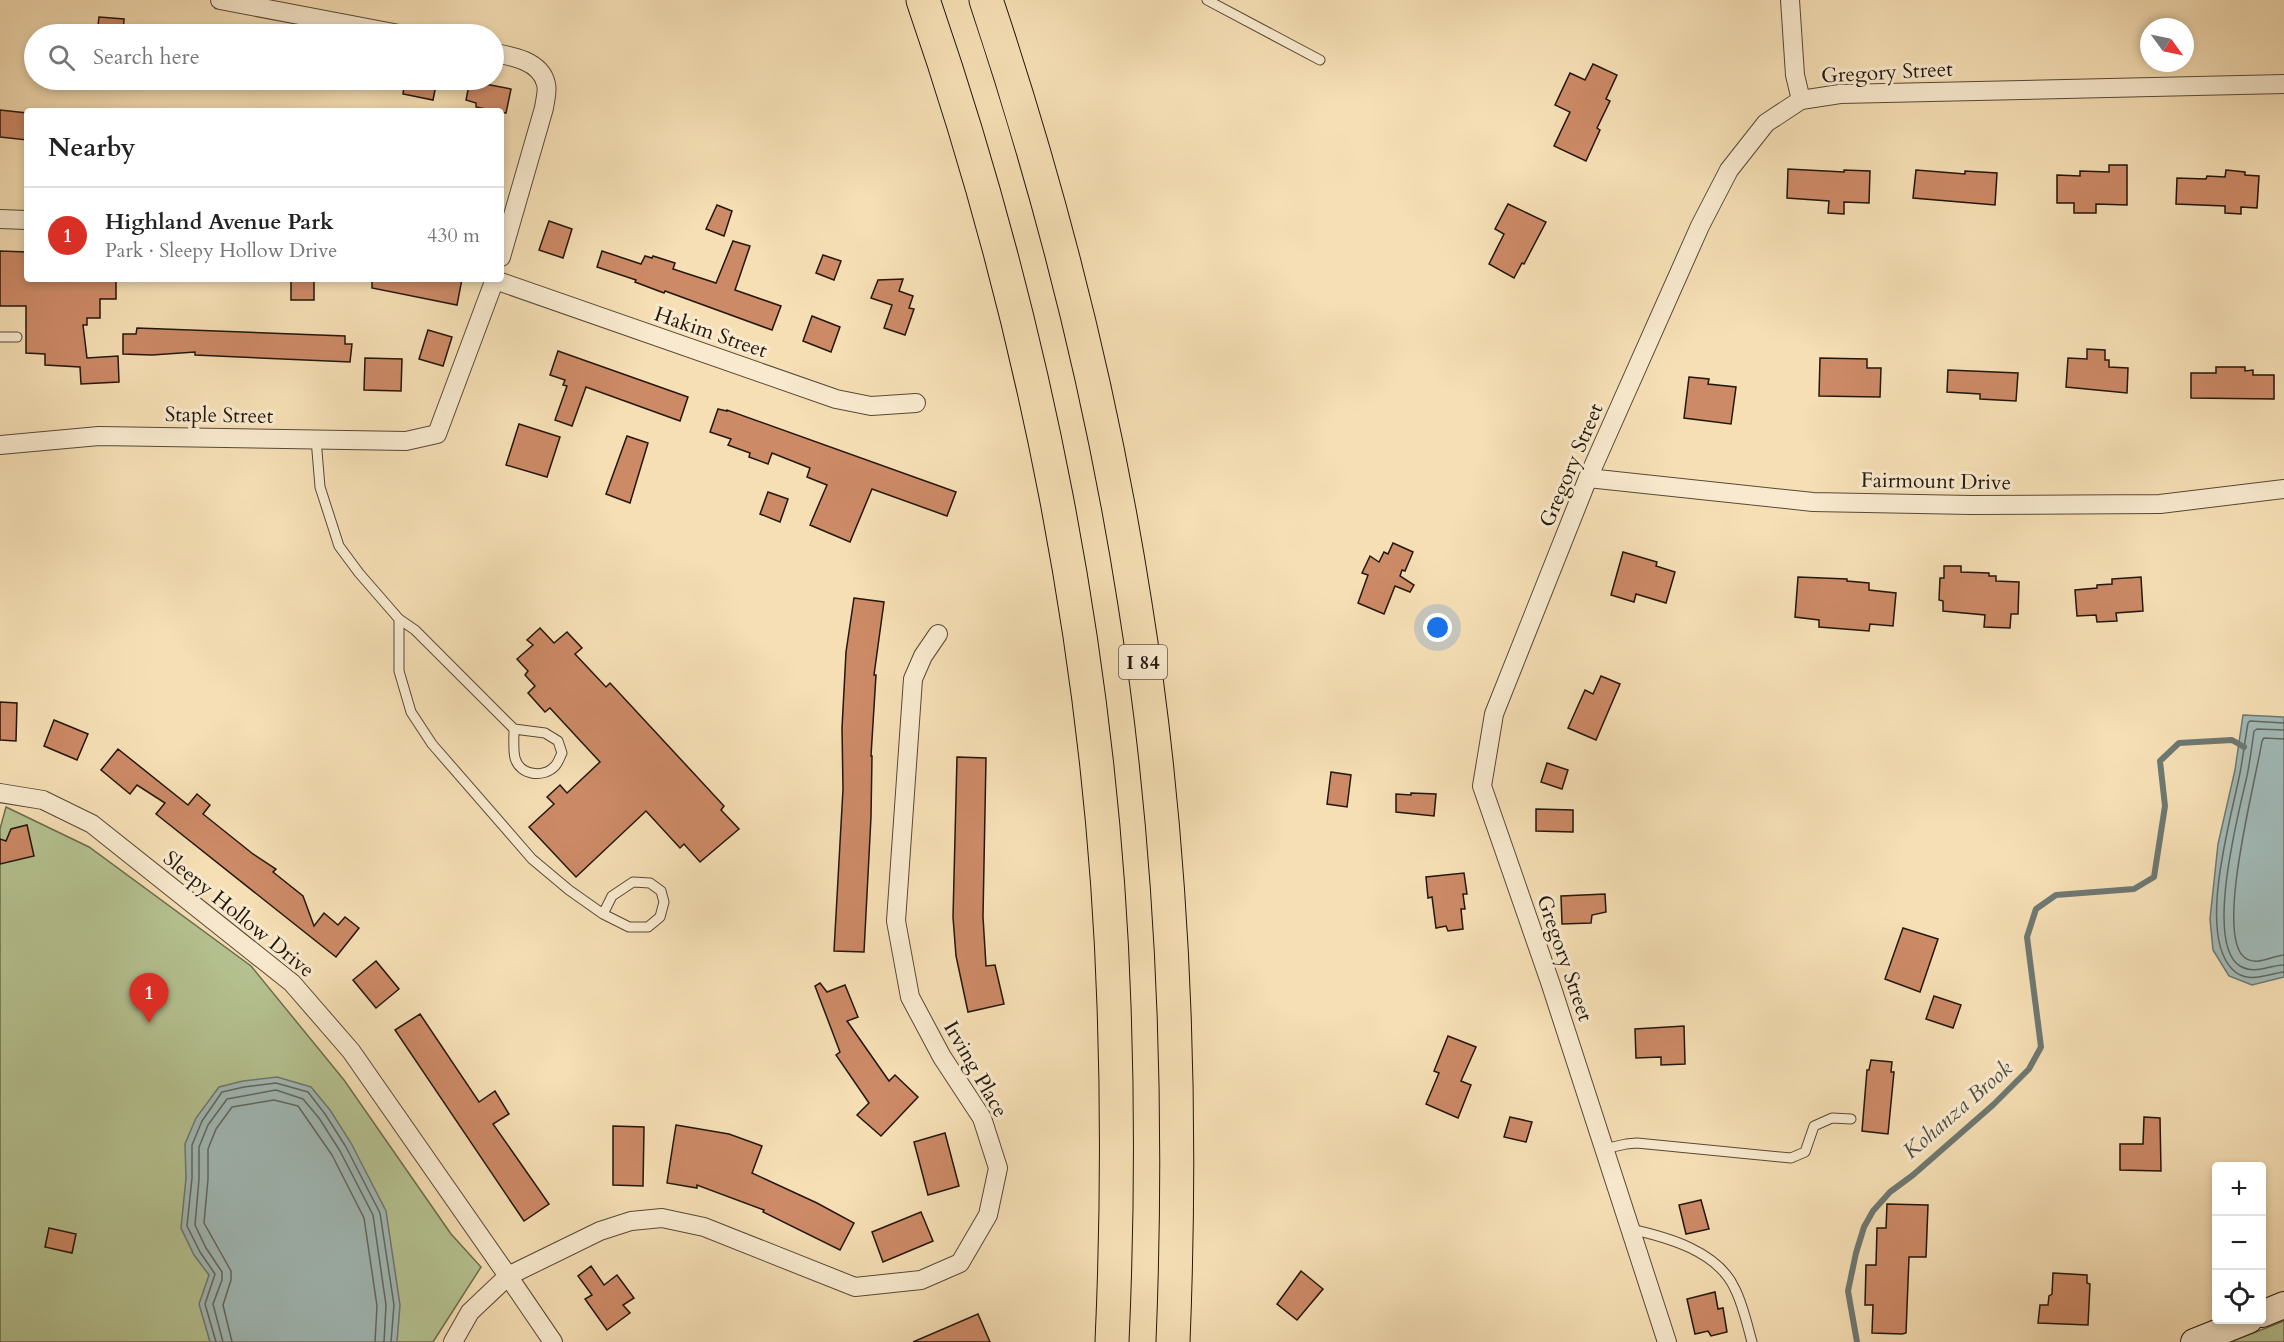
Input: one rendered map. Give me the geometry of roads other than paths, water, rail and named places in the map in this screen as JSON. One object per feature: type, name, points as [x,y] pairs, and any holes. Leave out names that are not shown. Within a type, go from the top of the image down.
[{"type":"highway","points":[[923,0],[976,166],[1012,299],[1047,458],[1080,647],[1099,799],[1114,1007],[1116,1164],[1112,1342]]},
{"type":"highway","name":"I 84","points":[[986,0],[1006,58],[1067,272],[1093,382],[1136,605],[1162,825],[1176,1050],[1177,1164],[1173,1342]]},
{"type":"main road","points":[[2266,1312],[2284,1305]]},
{"type":"main road","points":[[2194,1342],[2239,1324]]},
{"type":"street","points":[[220,0],[346,24]]},
{"type":"street","points":[[1790,0],[1796,75],[1802,100]]},
{"type":"street","points":[[504,55],[521,59],[532,66],[541,72],[546,82],[544,108],[504,240]]},
{"type":"street","name":"Gregory Street","points":[[1666,1342],[1550,982],[1482,786],[1494,714],[1588,478],[1700,226],[1729,170],[1766,123],[1802,100],[1840,94],[2284,84]]},
{"type":"street","points":[[0,219],[24,220]]},
{"type":"street","name":"Staple Street","points":[[0,444],[99,436],[406,441],[437,434],[494,282]]},
{"type":"street","name":"Hakim Street","points":[[501,282],[836,399],[871,406],[916,403]]},
{"type":"street","name":"Fairmount Drive","points":[[1588,478],[1814,502],[1971,505],[2160,504],[2284,489]]},
{"type":"street","name":"Irving Place","points":[[508,1276],[600,1231],[630,1221],[662,1218],[704,1227],[855,1287],[921,1280],[960,1263],[988,1215],[998,1168],[982,1118],[942,1057],[910,997],[896,921],[914,679],[923,656],[938,634]]},
{"type":"street","name":"Sleepy Hollow Drive","points":[[0,794],[43,800],[93,824],[292,983],[351,1051],[553,1342]]},
{"type":"street","points":[[453,1342],[470,1312],[508,1276]]},
{"type":"lane","points":[[1207,0],[1320,60]]},
{"type":"lane","points":[[0,336],[17,337]]},
{"type":"lane","points":[[316,439],[320,487],[339,546],[399,619],[415,630],[514,729],[545,733],[558,741],[562,753],[556,766],[536,775],[524,770],[516,760],[514,729]]},
{"type":"lane","points":[[399,619],[399,671],[411,712],[432,744],[532,860],[603,914],[629,927],[648,927],[660,917],[664,902],[661,891],[651,883],[633,882],[612,896],[603,914]]},
{"type":"lane","points":[[1604,1149],[1637,1143],[1791,1158],[1805,1152],[1814,1126],[1832,1118],[1851,1119]]},
{"type":"lane","points":[[1630,1229],[1673,1240],[1706,1257],[1717,1266],[1735,1287],[1752,1342]]},
{"type":"water","points":[[2243,715],[2284,717],[2284,977],[2252,985],[2229,976],[2213,950],[2210,919],[2218,844],[2235,770]]},
{"type":"water","points":[[277,1077],[311,1087],[330,1110],[351,1143],[386,1211],[400,1305],[397,1342],[210,1342],[199,1304],[209,1275],[194,1255],[181,1228],[186,1178],[185,1144],[196,1118],[219,1087],[243,1081]]},
{"type":"waterway","name":"Kohanza Brook","points":[[1857,1342],[1848,1291],[1864,1227],[1873,1211],[1890,1192],[1913,1175],[1993,1105],[2029,1069],[2041,1047],[2027,937],[2036,909],[2056,895],[2134,889],[2154,877],[2165,806],[2160,761],[2179,743],[2232,740],[2244,747]]},
{"type":"place","name":"Highland Avenue Park","points":[[149,1023]]}]
